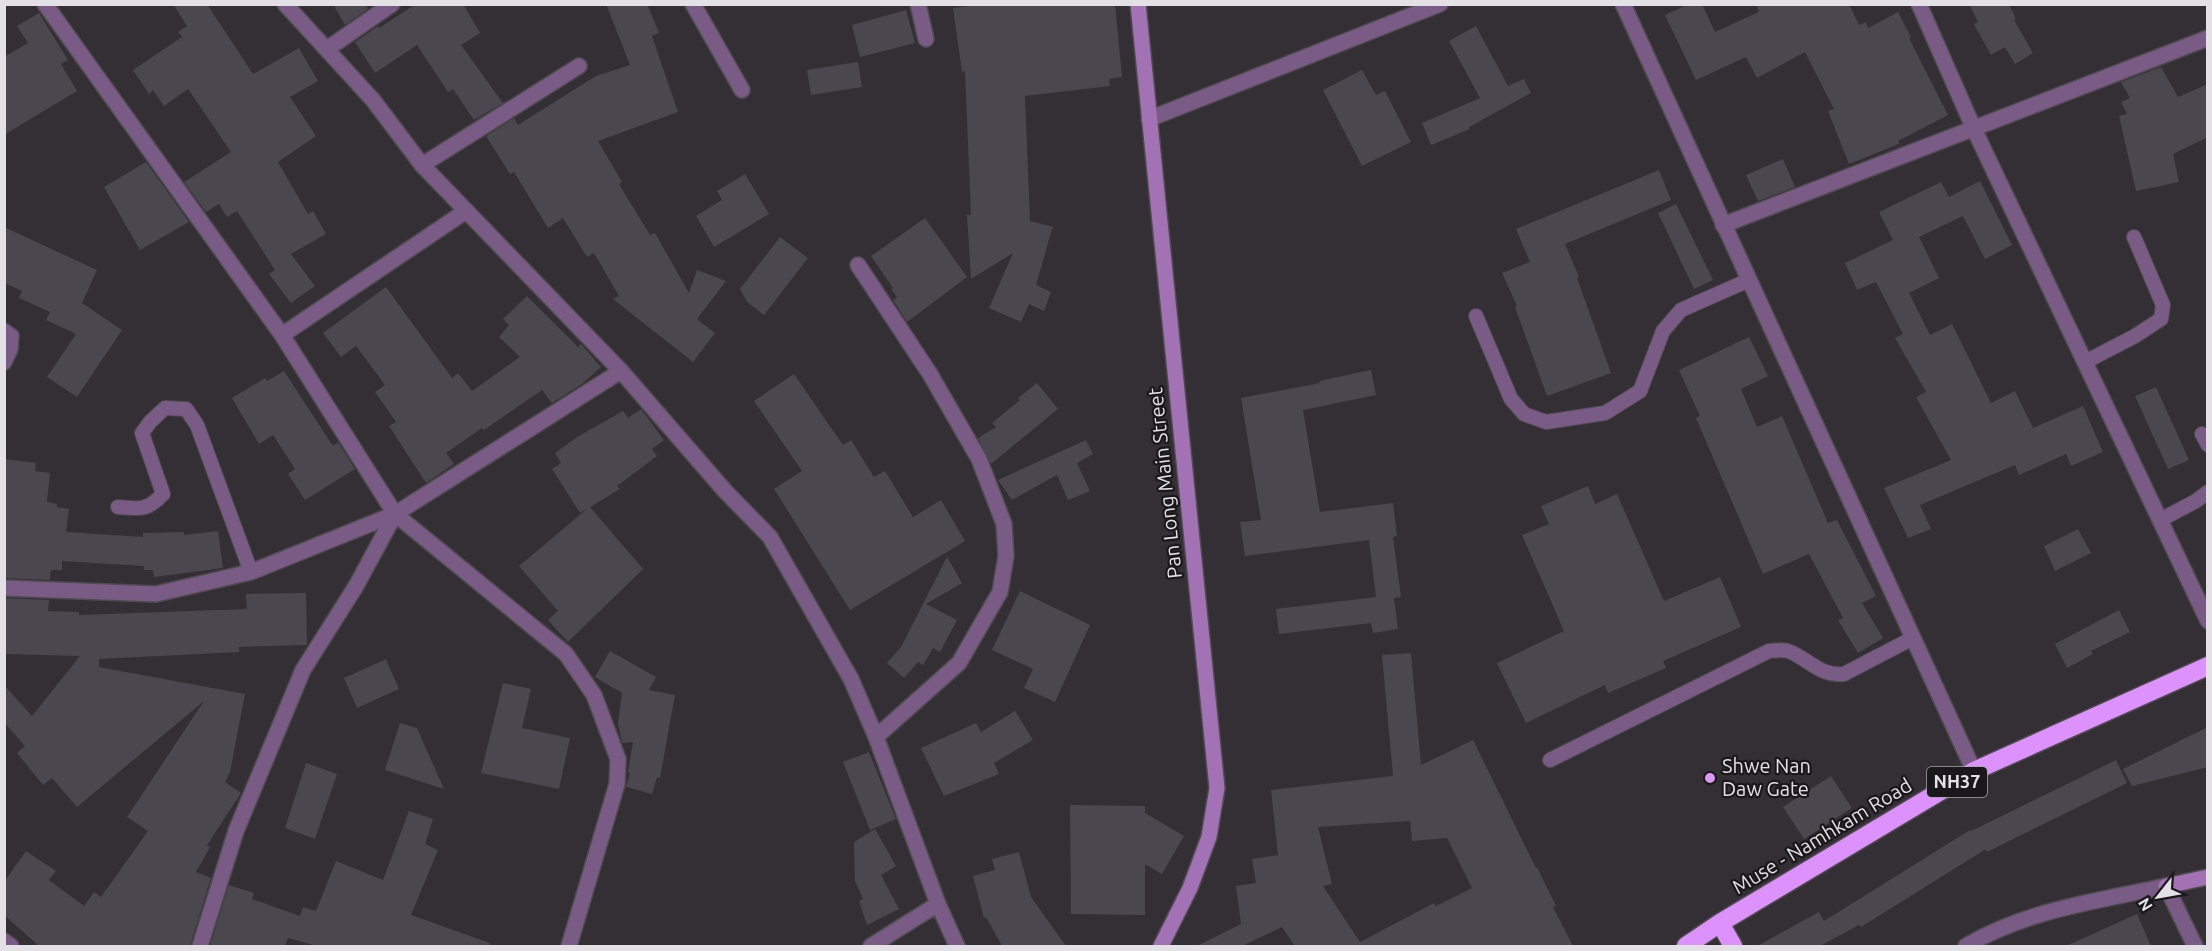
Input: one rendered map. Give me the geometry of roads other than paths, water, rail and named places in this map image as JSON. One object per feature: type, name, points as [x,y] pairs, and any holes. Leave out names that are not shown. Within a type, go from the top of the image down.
[{"type":"highway","name":"Muse - Namhkam Road","points":[[1720,922],[1974,771],[2208,666]]},
{"type":"highway","name":"NH37","points":[[1686,946],[1720,922]]},
{"type":"highway","points":[[1720,922],[1733,946]]},
{"type":"street","points":[[45,4],[282,335],[395,514],[566,654],[594,695],[618,759],[617,784],[569,946]]},
{"type":"street","points":[[285,4],[373,100],[422,165],[621,371],[725,491],[770,537],[851,679],[876,737],[938,904],[957,946]]},
{"type":"street","points":[[327,49],[392,4]]},
{"type":"street","points":[[693,4],[742,90]]},
{"type":"street","points":[[918,4],[926,39]]},
{"type":"street","name":"Pan Long Main Street","points":[[1138,4],[1217,788],[1209,837],[1190,888],[1161,946]]},
{"type":"street","points":[[1149,119],[1440,4]]},
{"type":"street","points":[[1623,4],[1974,771]]},
{"type":"street","points":[[1919,4],[1974,129],[2208,621]]},
{"type":"street","points":[[1724,225],[2208,38]]},
{"type":"street","points":[[422,165],[579,66]]},
{"type":"street","points":[[282,335],[466,211]]},
{"type":"street","points":[[858,265],[930,374],[979,459],[1004,524],[1006,556],[1000,592],[959,663],[876,737]]},
{"type":"street","points":[[4,331],[10,336],[10,350],[4,362]]},
{"type":"street","points":[[4,588],[156,594],[251,572],[395,514],[621,371]]},
{"type":"street","points":[[200,946],[236,831],[303,670],[356,586],[395,514]]},
{"type":"street","points":[[1966,946],[1990,932],[2040,914],[2208,877]]},
{"type":"street","points":[[2166,886],[2195,946]]},
{"type":"street","points":[[871,946],[938,904]]},
{"type":"street","points":[[4,941],[11,946]]},
{"type":"lane","points":[[2085,362],[2161,320],[2163,305],[2134,237]]},
{"type":"lane","points":[[1476,316],[1511,399],[1524,414],[1546,422],[1605,413],[1640,391],[1663,331],[1681,310],[1749,280]]},
{"type":"lane","points":[[118,507],[141,509],[153,505],[163,495],[142,433],[165,408],[186,409],[197,425],[251,572]]},
{"type":"lane","points":[[2160,520],[2208,492]]},
{"type":"lane","points":[[1550,760],[1769,651],[1786,650],[1832,675],[1844,674],[1913,638]]},
{"type":"place","name":"Shwe Nan Daw Gate","points":[[1710,778]]}]
